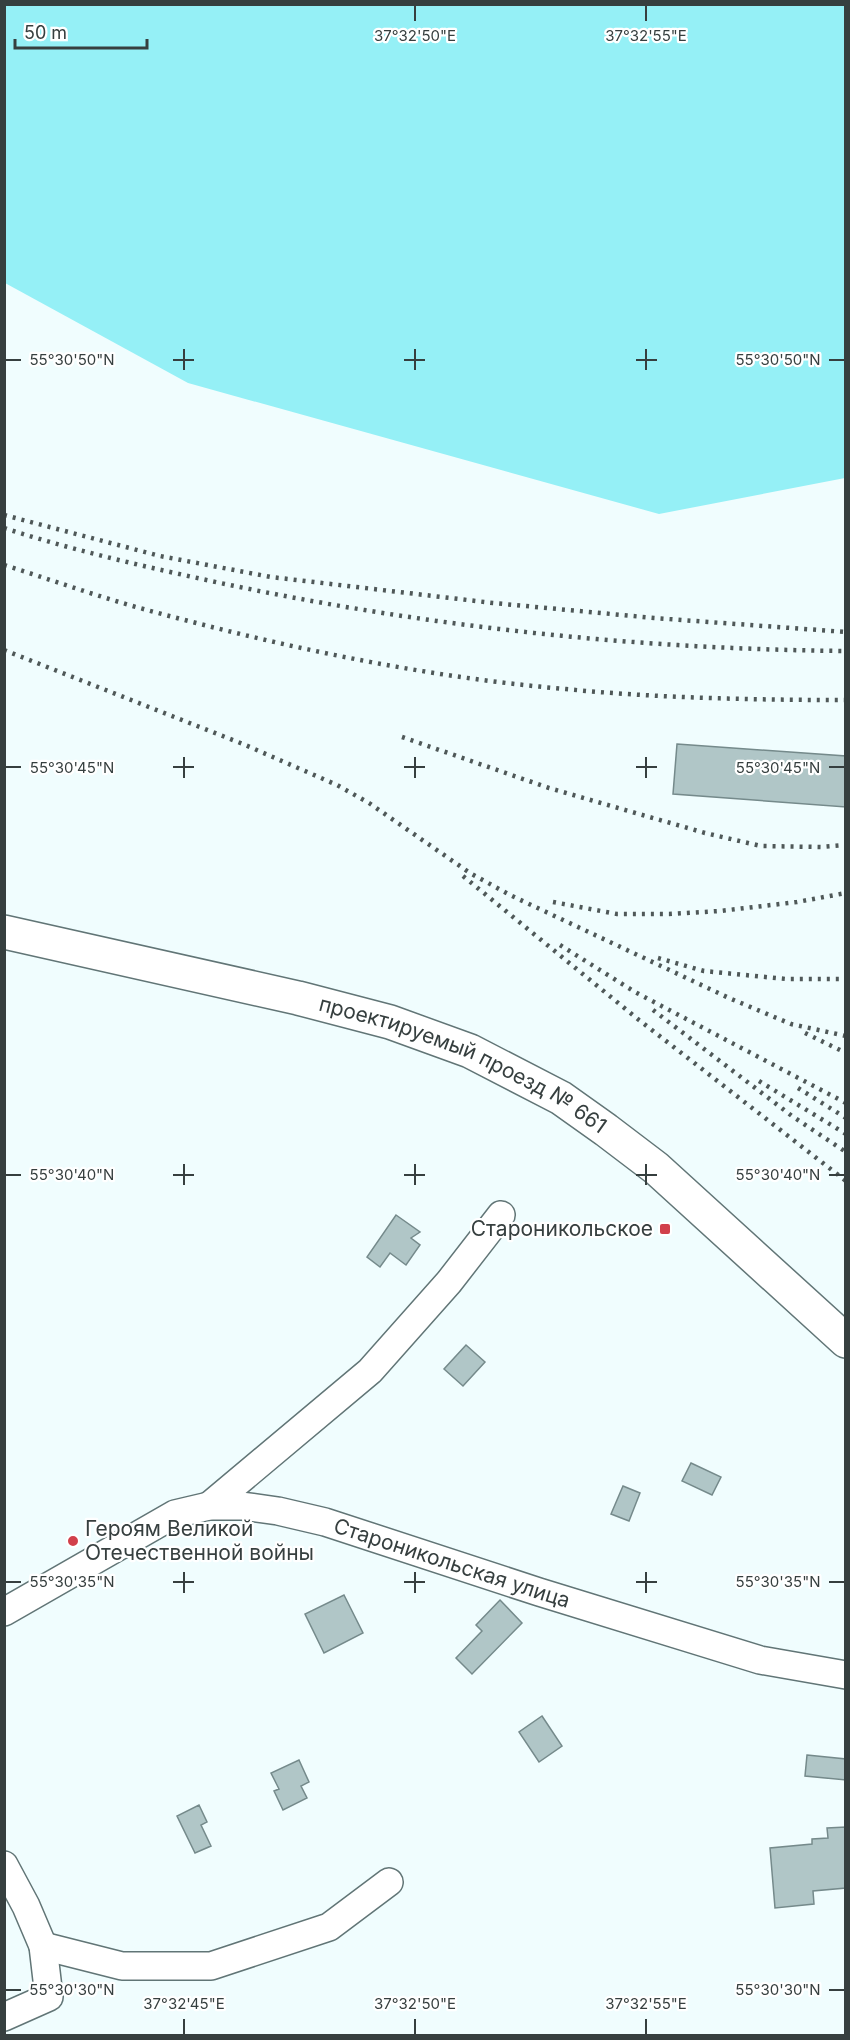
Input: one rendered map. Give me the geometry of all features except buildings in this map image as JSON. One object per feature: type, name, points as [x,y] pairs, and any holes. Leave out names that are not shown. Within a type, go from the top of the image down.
[{"type":"main road","name":"проектируемый проезд № 661","points":[[4,932],[298,998],[390,1022],[470,1051],[561,1098],[615,1136],[665,1176],[846,1341]]},
{"type":"street","points":[[209,1506],[370,1371],[449,1282],[501,1215]]},
{"type":"street","name":"Староникольская улица","points":[[4,1612],[175,1514],[209,1506],[251,1507],[325,1522],[539,1592],[760,1660],[846,1675]]},
{"type":"street","points":[[4,1865],[26,1906],[43,1946],[49,1997],[4,2017]]},
{"type":"street","points":[[43,1946],[122,1966],[211,1966],[329,1927],[389,1882]]},
{"type":"shaded area","points":[[4,5],[845,5],[845,478],[659,514],[188,383],[5,283]]},
{"type":"railway","points":[[4,515],[160,556],[271,577],[493,603],[846,632]]},
{"type":"railway","points":[[4,528],[107,557],[211,581],[368,611],[606,640],[686,646],[846,651]]},
{"type":"railway","points":[[4,565],[111,600],[198,624],[354,659],[459,677],[635,695],[846,700]]},
{"type":"railway","points":[[4,650],[243,744],[337,785],[369,803],[470,873],[510,895],[729,998],[791,1024],[846,1036]]},
{"type":"railway","points":[[402,737],[549,788],[705,833],[761,846],[846,845]]},
{"type":"railway","points":[[463,876],[639,1020],[846,1181]]},
{"type":"railway","points":[[553,902],[617,914],[669,914],[797,902],[846,893]]},
{"type":"railway","points":[[560,945],[635,992],[846,1103]]},
{"type":"railway","points":[[658,958],[704,971],[786,979],[846,979]]},
{"type":"railway","points":[[653,1010],[792,1116],[846,1152]]},
{"type":"railway","points":[[805,1033],[846,1053]]},
{"type":"railway","points":[[759,1081],[846,1134]]},
{"type":"railway","points":[[798,1088],[846,1118]]},
{"type":"place","name":"Староникольское","points":[[665,1229]]},
{"type":"place","name":"Героям Великой Отечественной войны","points":[[73,1541]]}]
